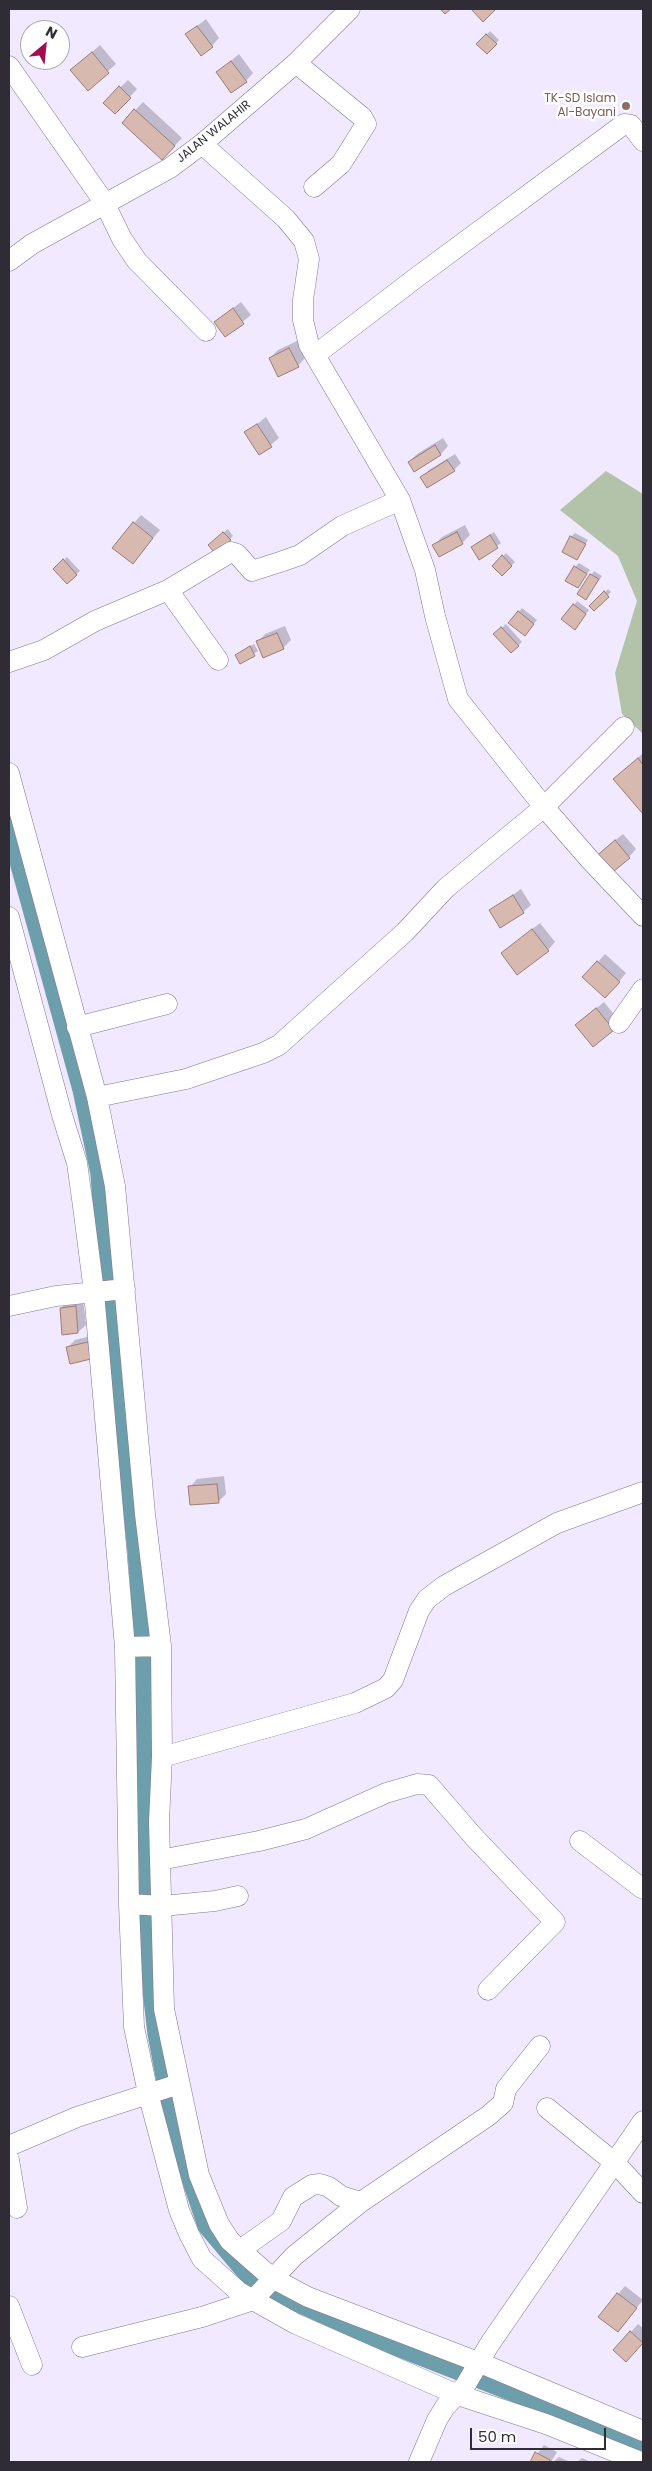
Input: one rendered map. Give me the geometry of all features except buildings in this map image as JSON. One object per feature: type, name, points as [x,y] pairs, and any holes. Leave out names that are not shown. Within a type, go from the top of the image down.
[{"type":"street","name":"JALAN WALAHIR","points":[[9,261],[32,244],[104,202],[170,168],[202,144],[296,63],[350,9]]},
{"type":"street","points":[[296,63],[362,117],[366,124],[341,164],[314,187]]},
{"type":"street","points":[[9,66],[104,202],[122,239],[138,261],[206,331]]},
{"type":"street","points":[[315,355],[417,276],[624,124],[631,125],[643,141]]},
{"type":"street","points":[[202,144],[286,219],[304,241],[309,259],[303,300],[304,320],[309,345],[400,500],[425,570],[435,616],[458,699],[544,806],[591,861],[643,916]]},
{"type":"street","points":[[9,662],[44,650],[95,621],[168,590],[232,552],[237,554],[252,571],[300,555],[342,526],[400,500]]},
{"type":"street","points":[[168,590],[218,660]]},
{"type":"street","points":[[97,1097],[186,1079],[263,1053],[279,1045],[405,932],[446,888],[544,806],[624,727]]},
{"type":"street","points":[[9,773],[97,1097],[115,1186],[109,1291],[128,1647],[142,1823],[144,1906],[134,2027],[163,2089],[219,2224],[230,2241],[240,2250],[263,2289],[296,2324],[641,2462]]},
{"type":"street","points":[[9,916],[62,1115],[77,1163],[109,1291],[145,1514],[156,1646],[162,1757],[142,1823],[160,1860],[144,1906],[164,2009],[163,2089],[179,2210],[189,2234],[202,2259],[239,2292],[263,2289],[308,2297],[643,2431]]},
{"type":"street","points":[[619,1023],[643,989]]},
{"type":"street","points":[[77,1027],[167,1004]]},
{"type":"street","points":[[9,1306],[56,1296],[109,1291]]},
{"type":"street","points":[[162,1757],[356,1703],[386,1688],[398,1669],[419,1611],[433,1595],[557,1523],[643,1492]]},
{"type":"street","points":[[128,1647],[156,1646]]},
{"type":"street","points":[[160,1860],[259,1841],[306,1829],[386,1793],[416,1784],[429,1786],[473,1836],[555,1922],[488,1990]]},
{"type":"street","points":[[580,1840],[643,1888]]},
{"type":"street","points":[[144,1906],[215,1901],[238,1896]]},
{"type":"street","points":[[82,2347],[202,2317],[263,2289],[294,2256],[361,2202],[503,2103],[506,2089],[540,2046]]},
{"type":"street","points":[[9,2146],[77,2117],[163,2089]]},
{"type":"street","points":[[547,2108],[615,2163],[643,2193]]},
{"type":"street","points":[[419,2462],[437,2420],[445,2407],[461,2390],[643,2121]]},
{"type":"street","points":[[9,2160],[17,2208]]},
{"type":"street","points":[[240,2250],[281,2221],[293,2197],[312,2185],[320,2184],[329,2187],[341,2196],[361,2202]]},
{"type":"street","points":[[9,2306],[32,2365]]},
{"type":"green space","points":[[606,471],[643,494],[643,734],[622,714],[615,673],[637,601],[618,556],[560,510]]},
{"type":"waterway","points":[[9,826],[82,1090],[100,1174],[105,1254],[137,1552],[145,1662],[144,1871],[146,1939],[157,2034],[176,2135],[207,2226],[255,2283],[382,2341],[643,2443]]},
{"type":"place","name":"TK-SD Islam Al-Bayani","points":[[626,106]]}]
